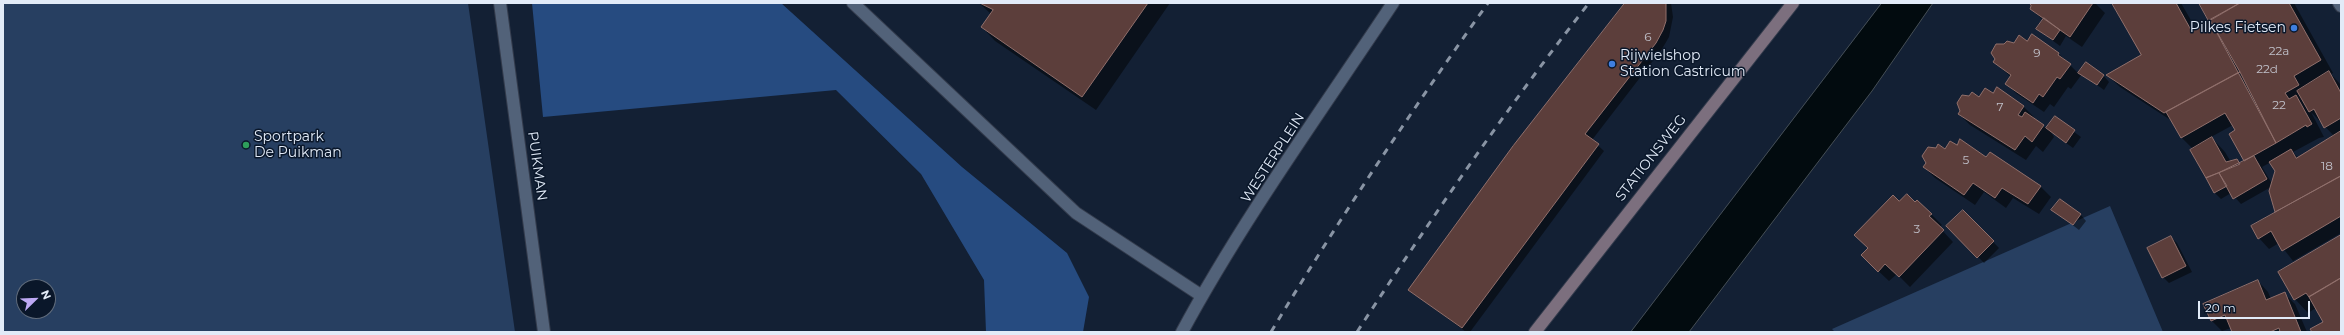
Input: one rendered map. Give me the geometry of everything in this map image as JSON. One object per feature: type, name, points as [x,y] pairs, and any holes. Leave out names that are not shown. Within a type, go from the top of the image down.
[{"type":"main road","name":"STATIONSWEG","points":[[1535,332],[1793,3]]},
{"type":"street","name":"PUIKMAN","points":[[500,3],[544,332]]},
{"type":"street","points":[[853,3],[1076,213],[1202,296]]},
{"type":"street","name":"WESTERPLEIN","points":[[1182,332],[1202,296],[1301,140],[1393,3]]},
{"type":"shaded area","name":"Sportpark De Puikman","points":[[3,3],[468,3],[515,332],[3,332]]},
{"type":"shaded area","points":[[532,3],[781,3],[962,167],[1067,253],[1089,297],[1083,332],[986,332],[984,280],[921,174],[836,90],[543,117]]},
{"type":"shaded area","points":[[1882,3],[1933,3],[1872,91],[1689,332],[1631,332]]},
{"type":"shaded area","points":[[2110,206],[2163,332],[1835,332],[1832,329]]},
{"type":"building","points":[[980,3],[1148,3],[1082,97],[981,27],[993,10]]},
{"type":"building","points":[[1625,3],[1666,3],[1666,21],[1663,30],[1656,43],[1585,134],[1599,144],[1462,328],[1408,290],[1513,146]]},
{"type":"building","points":[[2030,3],[2093,3],[2070,37],[2030,9]]},
{"type":"building","points":[[2112,3],[2176,3],[2191,30],[2210,20],[2240,72],[2164,113],[2106,75],[2141,55]]},
{"type":"building","points":[[2199,3],[2240,3],[2209,21]]},
{"type":"building","points":[[2240,3],[2289,3],[2321,60],[2294,76],[2299,85],[2285,93],[2289,99],[2296,95],[2312,124],[2307,127],[2306,125],[2276,143],[2210,20]]},
{"type":"building","points":[[2044,18],[2060,30],[2053,40],[2036,29]]},
{"type":"building","points":[[2032,34],[2059,53],[2058,55],[2071,64],[2060,79],[2057,77],[2043,97],[2039,94],[2033,103],[2005,84],[2011,75],[1993,62],[1995,59],[1991,53],[1996,44],[2004,44],[2007,41],[2014,43],[2019,35],[2027,41]]},
{"type":"building","points":[[2086,62],[2104,75],[2097,85],[2078,73]]},
{"type":"building","points":[[2329,71],[2341,93],[2341,118],[2324,128],[2314,109],[2309,112],[2297,91]]},
{"type":"building","points":[[2240,72],[2276,143],[2244,161],[2229,134],[2235,130],[2225,113],[2181,138],[2166,112]]},
{"type":"building","points":[[1997,87],[2024,106],[2018,115],[2022,117],[2025,112],[2044,125],[2032,142],[2025,136],[2015,150],[1958,114],[1960,111],[1957,103],[1962,95],[1969,96],[1972,92],[1979,97],[1985,88],[1993,93]]},
{"type":"building","points":[[2055,116],[2075,130],[2066,143],[2046,128]]},
{"type":"building","points":[[2341,131],[2341,176],[2275,212],[2269,191],[2275,171],[2269,162],[2291,149],[2296,158]]},
{"type":"building","points":[[2212,137],[2226,162],[2237,159],[2240,164],[2206,178],[2190,150]]},
{"type":"building","points":[[1960,139],[1986,157],[1990,152],[2041,186],[2028,204],[2002,188],[1995,198],[1973,183],[1964,195],[1923,167],[1926,163],[1922,156],[1928,147],[1936,148],[1938,144],[1945,149],[1950,141],[1957,145]]},
{"type":"building","points":[[2254,156],[2267,179],[2233,199],[2219,173]]},
{"type":"building","points":[[2219,173],[2227,186],[2214,193],[2206,178]]},
{"type":"building","points":[[2341,176],[2341,216],[2282,251],[2271,231],[2258,239],[2251,226]]},
{"type":"building","points":[[1907,194],[1915,202],[1917,200],[1932,214],[1929,216],[1944,230],[1899,277],[1885,264],[1878,272],[1861,255],[1868,248],[1854,235],[1893,195],[1899,201]]},
{"type":"building","points":[[2060,199],[2081,214],[2073,225],[2051,210]]},
{"type":"building","points":[[1963,210],[1994,241],[1977,258],[1946,226]]},
{"type":"building","points":[[2341,235],[2341,278],[2309,297],[2306,293],[2294,300],[2278,272]]},
{"type":"building","points":[[2171,236],[2186,266],[2162,278],[2147,248]]},
{"type":"building","points":[[2341,278],[2341,332],[2312,332],[2310,329],[2323,322],[2309,297]]},
{"type":"building","points":[[2258,280],[2266,300],[2285,292],[2301,332],[2280,332],[2279,328],[2270,332],[2232,332],[2225,315],[2211,321],[2203,304]]},
{"type":"railway","points":[[1271,332],[1376,165],[1488,3]]},
{"type":"railway","points":[[1357,332],[1469,165],[1528,83],[1589,3]]},
{"type":"place","name":"Pilkes Fietsen","points":[[2294,28]]},
{"type":"place","name":"Rijwielshop Station Castricum","points":[[1612,64]]},
{"type":"place","name":"Sportpark De Puikman","points":[[246,145]]}]
